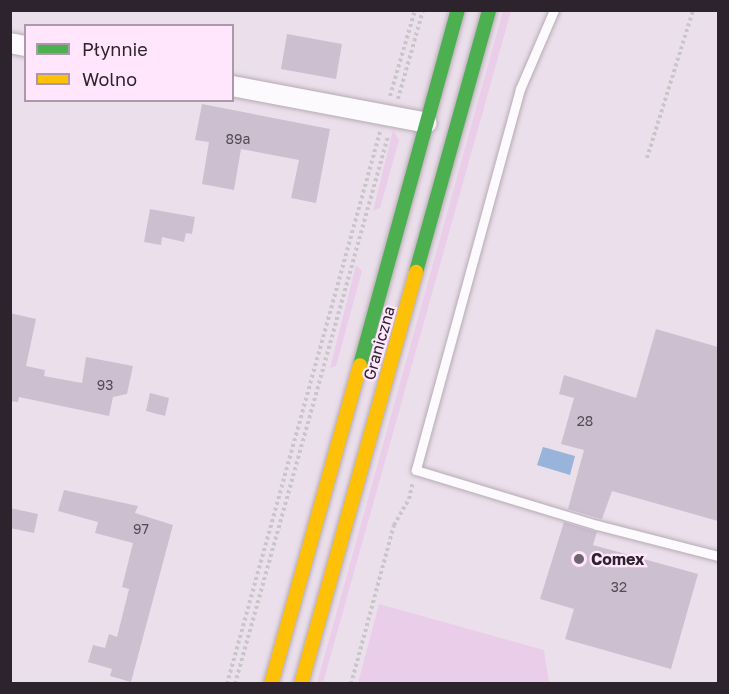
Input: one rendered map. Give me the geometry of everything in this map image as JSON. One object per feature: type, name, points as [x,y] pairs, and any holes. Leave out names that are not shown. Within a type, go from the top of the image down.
[{"type":"main road","name":"Graniczna","points":[[271,684],[458,10]]},
{"type":"main road","name":"Graniczna","points":[[301,684],[489,10]]},
{"type":"street","points":[[234,86],[427,123]]},
{"type":"lane","points":[[554,10],[520,89],[416,470],[597,525],[718,556]]},
{"type":"path","points":[[235,684],[390,117],[415,10]]},
{"type":"path","points":[[227,684],[390,117],[423,10]]},
{"type":"path","points":[[647,158],[693,10]]},
{"type":"path","points":[[351,684],[394,525],[409,499],[416,470]]},
{"type":"shaded area","points":[[503,11],[511,11],[323,683],[317,683]]},
{"type":"shaded area","points":[[393,130],[399,140],[380,208],[373,211]]},
{"type":"shaded area","points":[[356,265],[362,271],[336,366],[330,368]]},
{"type":"shaded area","points":[[379,604],[544,650],[549,683],[358,683]]},
{"type":"water","points":[[543,447],[575,456],[570,475],[537,465]]},
{"type":"building","points":[[287,34],[342,44],[336,79],[281,69]]},
{"type":"building","points":[[202,104],[330,129],[316,203],[291,198],[299,160],[241,149],[234,190],[202,184],[209,142],[195,140]]},
{"type":"building","points":[[150,209],[195,217],[192,234],[186,233],[184,242],[162,237],[161,245],[144,242]]},
{"type":"building","points":[[10,313],[36,319],[26,366],[45,370],[44,376],[82,383],[86,357],[133,366],[127,394],[113,397],[109,416],[19,397],[18,402],[10,401]]},
{"type":"building","points":[[656,329],[718,347],[718,521],[612,491],[602,519],[568,509],[584,450],[561,444],[574,398],[559,394],[564,375],[636,398]]},
{"type":"building","points":[[150,393],[169,398],[165,416],[146,411]]},
{"type":"building","points":[[64,490],[138,506],[135,513],[173,525],[131,682],[110,676],[112,669],[88,662],[93,645],[105,648],[109,634],[117,637],[129,589],[122,587],[133,543],[95,533],[98,522],[58,511]]},
{"type":"building","points":[[10,508],[38,514],[34,533],[10,528]]},
{"type":"building","points":[[564,522],[597,532],[593,545],[698,574],[671,669],[565,639],[574,609],[540,599]]},
{"type":"traffic: fast","points":[[360,365],[458,10]]},
{"type":"traffic: fast","points":[[416,272],[489,10]]},
{"type":"traffic: slow","points":[[301,684],[416,272]]},
{"type":"traffic: slow","points":[[271,684],[360,365]]},
{"type":"place","name":"Comex","points":[[579,559]]}]
